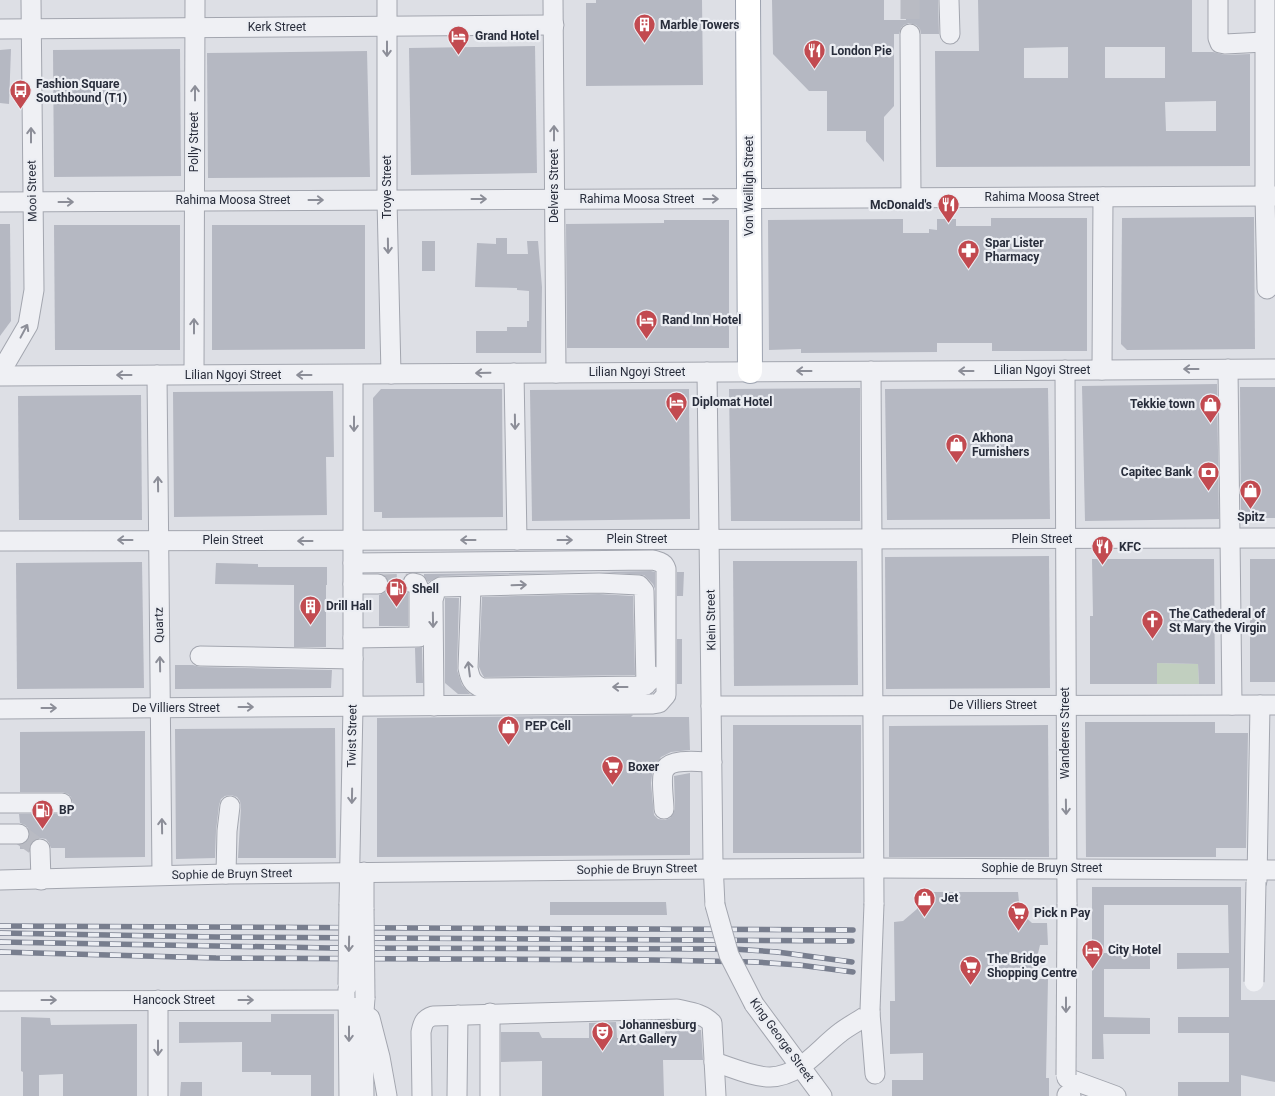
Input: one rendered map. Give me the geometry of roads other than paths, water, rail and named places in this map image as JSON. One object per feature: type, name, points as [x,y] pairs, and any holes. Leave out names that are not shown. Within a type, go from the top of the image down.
[{"type":"main road","name":"Von Weilligh Street","points":[[748,0],[750,371]]},
{"type":"street","name":"Mooi Street","points":[[0,375],[28,325],[34,290],[31,0]]},
{"type":"street","name":"Polly Street","points":[[194,374],[195,0]]},
{"type":"street","name":"Troye Street","points":[[387,0],[387,200],[391,374]]},
{"type":"street","name":"Delvers Street","points":[[553,0],[556,373]]},
{"type":"street","points":[[950,0],[950,34]]},
{"type":"street","points":[[1218,0],[1218,38],[1220,43],[1225,44],[1268,30]]},
{"type":"street","points":[[1265,0],[1268,30],[1270,196],[1267,289]]},
{"type":"street","name":"Kerk Street","points":[[0,29],[554,25]]},
{"type":"street","points":[[910,34],[911,198]]},
{"type":"street","name":"Rahima Moosa Street","points":[[0,202],[1270,196]]},
{"type":"street","points":[[1102,370],[1104,197]]},
{"type":"street","points":[[1228,369],[1232,705]]},
{"type":"street","name":"Lilian Ngoyi Street","points":[[0,375],[353,375],[1275,369]]},
{"type":"street","name":"Wanderers Street","points":[[1065,370],[1068,1088]]},
{"type":"street","points":[[871,371],[875,868],[870,1012],[875,1074]]},
{"type":"street","name":"Klein Street","points":[[707,372],[714,869]]},
{"type":"street","points":[[514,373],[517,540]]},
{"type":"street","name":"Quartz","points":[[157,375],[162,875]]},
{"type":"street","name":"Twist Street","points":[[349,1096],[357,996],[357,872],[353,707],[353,375]]},
{"type":"street","name":"Plein Street","points":[[0,541],[1275,538]]},
{"type":"street","points":[[353,563],[653,560],[654,671],[651,680],[642,686],[482,688],[476,686],[470,677],[468,668],[471,587]]},
{"type":"street","name":"De Villiers Street","points":[[0,709],[659,703],[665,698],[667,691],[666,569],[663,563],[653,560]]},
{"type":"street","points":[[353,638],[420,637],[419,589],[417,584],[414,583]]},
{"type":"street","points":[[434,706],[434,595],[436,590],[441,587],[599,583],[639,585],[644,591],[646,685]]},
{"type":"street","points":[[353,584],[378,584]]},
{"type":"street","points":[[200,656],[353,659]]},
{"type":"street","points":[[1254,982],[1263,874],[1268,705]]},
{"type":"street","name":"De Villiers Street","points":[[712,706],[1268,705]]},
{"type":"street","points":[[664,809],[664,769],[671,764],[681,762],[712,762]]},
{"type":"street","points":[[0,803],[62,803]]},
{"type":"street","points":[[226,874],[227,831],[230,806]]},
{"type":"street","points":[[0,834],[20,834]]},
{"type":"street","points":[[40,849],[41,880]]},
{"type":"street","name":"Sophie de Bruyn Street","points":[[0,880],[357,872],[875,868],[1067,868],[1263,874]]},
{"type":"street","name":"King George Street","points":[[714,869],[715,905],[729,955],[754,1004],[822,1096]]},
{"type":"street","points":[[357,996],[363,1025],[364,1096]]},
{"type":"street","points":[[357,996],[380,1057],[387,1096]]},
{"type":"street","name":"Hancock Street","points":[[0,1001],[357,996]]},
{"type":"street","points":[[158,1000],[158,1096]]},
{"type":"street","points":[[422,1096],[421,1032],[423,1023],[427,1018],[458,1015],[677,1009],[695,1012],[706,1017],[712,1023],[714,1029],[716,1096]]},
{"type":"street","points":[[714,1062],[756,1075],[770,1077],[784,1074],[801,1067],[840,1033],[870,1012]]},
{"type":"street","points":[[490,1014],[490,1096]]},
{"type":"street","points":[[457,1096],[458,1015]]},
{"type":"street","points":[[1068,1088],[1116,1096]]},
{"type":"tunnel","points":[[910,0],[910,34]]},
{"type":"tunnel","points":[[378,584],[413,583]]},
{"type":"tunnel","points":[[19,834],[40,849]]},
{"type":"railway","points":[[0,926],[853,930]]},
{"type":"railway","points":[[0,933],[216,937],[852,941]]},
{"type":"railway","points":[[0,942],[330,948],[733,949],[777,952],[852,962]]},
{"type":"railway","points":[[0,952],[216,958],[755,962],[853,972]]},
{"type":"place","name":"Marble Towers","points":[[644,44]]},
{"type":"place","name":"Grand Hotel","points":[[459,55]]},
{"type":"place","name":"London Pie","points":[[815,70]]},
{"type":"place","name":"Fashion Square Southbound (T1)","points":[[20,110]]},
{"type":"place","name":"McDonald's","points":[[948,224]]},
{"type":"place","name":"Spar Lister Pharmacy","points":[[969,269]]},
{"type":"place","name":"Rand Inn Hotel","points":[[646,339]]},
{"type":"place","name":"Diplomat Hotel","points":[[676,421]]},
{"type":"place","name":"Tekkie town","points":[[1211,423]]},
{"type":"place","name":"Akhona Furnishers","points":[[956,464]]},
{"type":"place","name":"Capitec Bank","points":[[1208,491]]},
{"type":"place","name":"Spitz","points":[[1251,509]]},
{"type":"place","name":"KFC","points":[[1103,566]]},
{"type":"place","name":"Shell","points":[[396,608]]},
{"type":"place","name":"Drill Hall","points":[[310,625]]},
{"type":"place","name":"The Cathederal of St Mary the Virgin","points":[[1153,640]]},
{"type":"place","name":"PEP Cell","points":[[509,745]]},
{"type":"place","name":"Boxer","points":[[612,786]]},
{"type":"place","name":"BP","points":[[43,829]]},
{"type":"place","name":"Jet","points":[[925,917]]},
{"type":"place","name":"Pick n Pay","points":[[1018,932]]},
{"type":"place","name":"City Hotel","points":[[1092,969]]},
{"type":"place","name":"The Bridge Shopping Centre","points":[[971,985]]},
{"type":"place","name":"Johannesburg Art Gallery","points":[[603,1051]]}]
